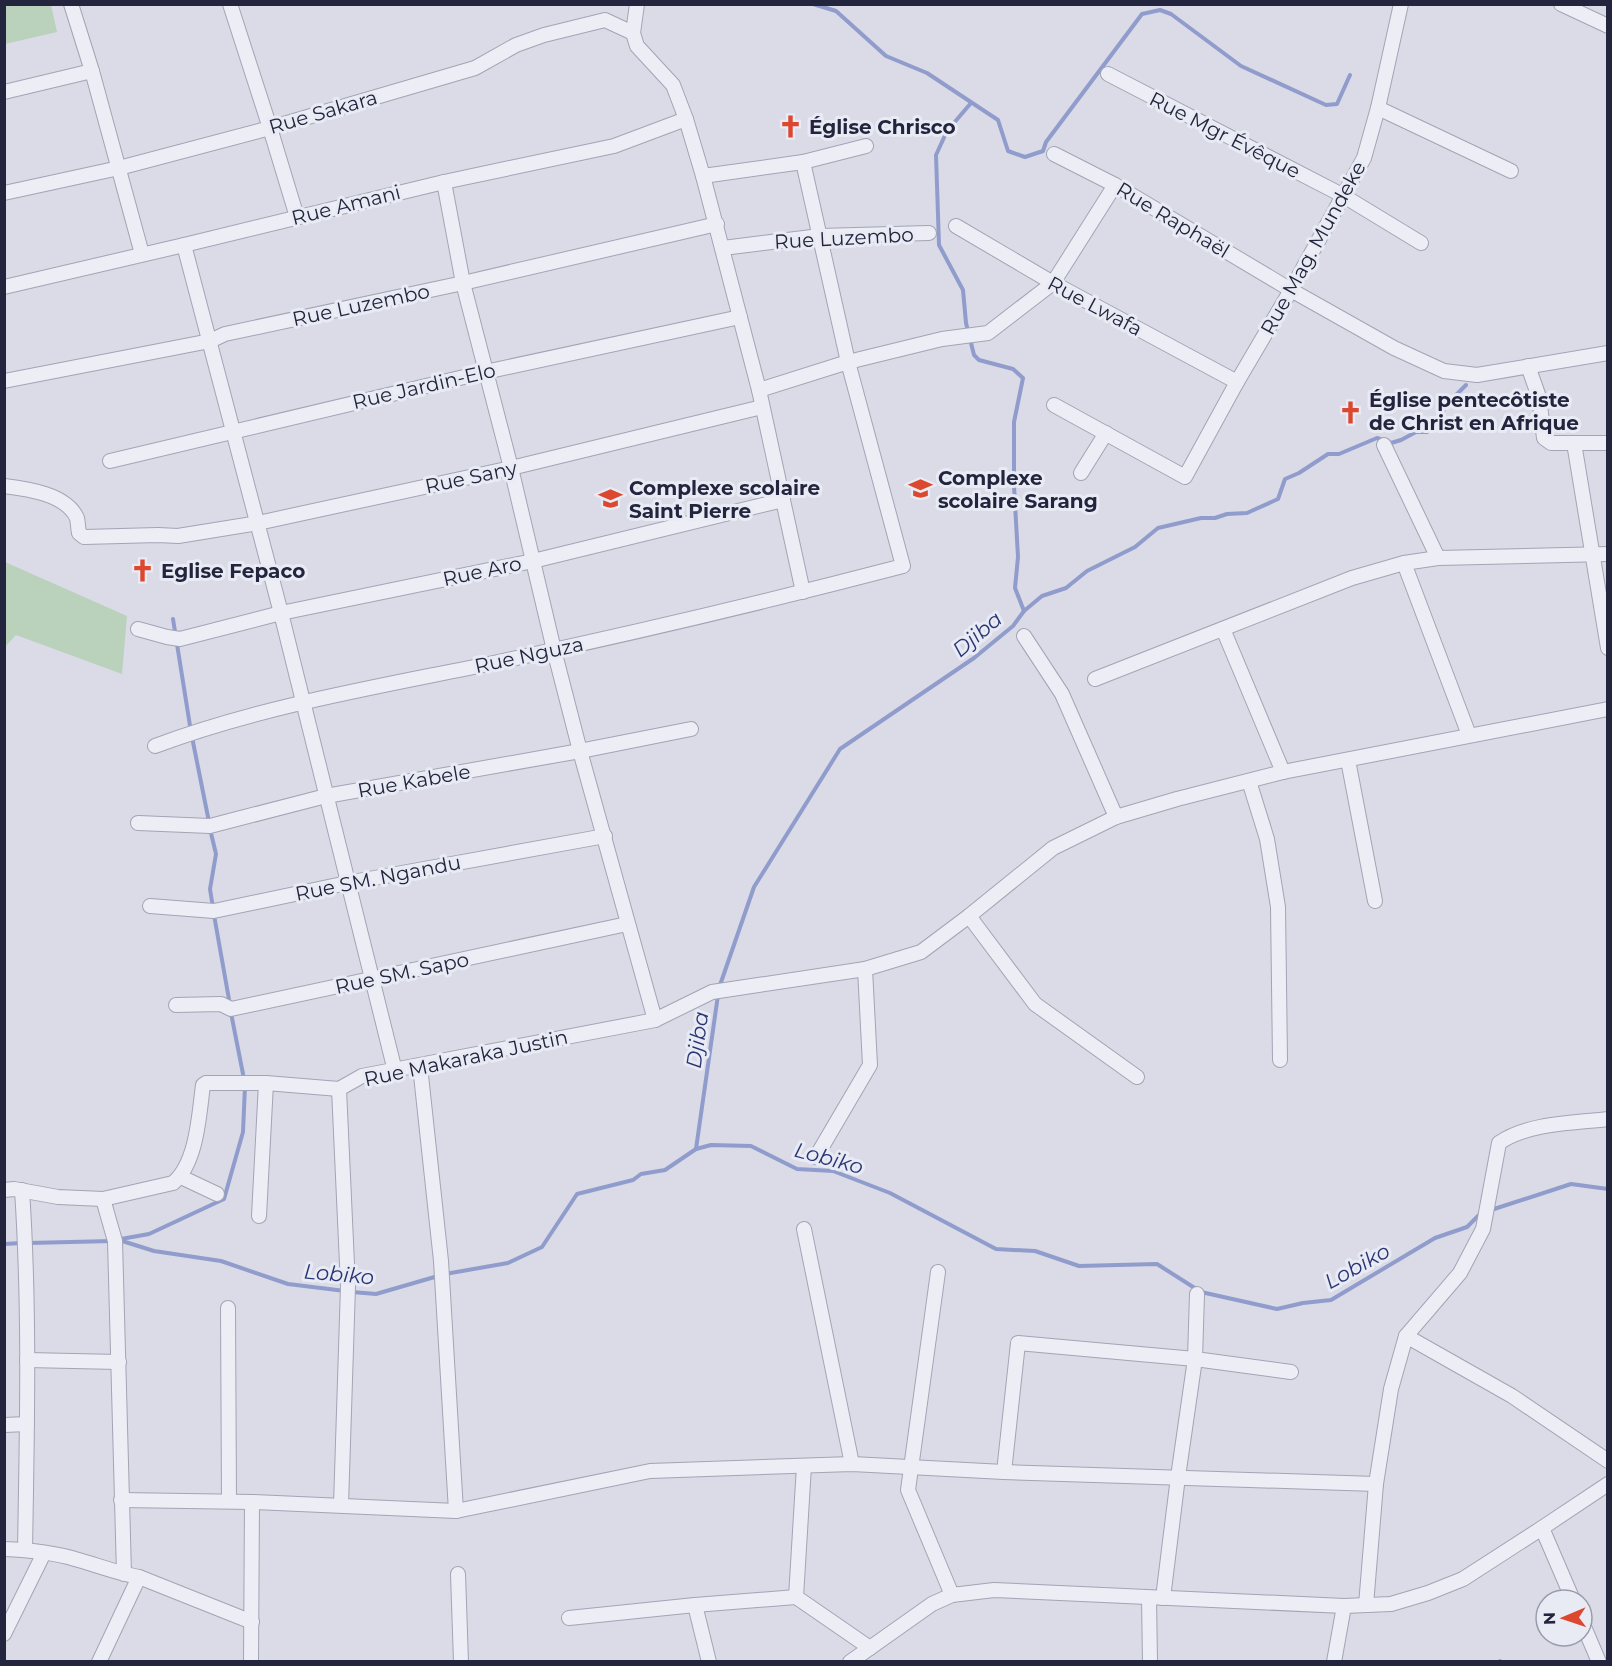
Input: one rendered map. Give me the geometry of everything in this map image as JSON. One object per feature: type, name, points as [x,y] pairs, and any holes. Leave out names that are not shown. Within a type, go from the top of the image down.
[{"type":"street","points":[[71,4],[92,71],[142,254]]},
{"type":"street","points":[[230,4],[297,217]]},
{"type":"street","points":[[637,4],[633,33],[637,46],[673,85],[686,119],[717,224],[759,390],[803,592]]},
{"type":"street","name":"Rue Mag. Mundeke","points":[[1106,434],[1185,477],[1364,158],[1378,108],[1401,4]]},
{"type":"street","points":[[1561,4],[1608,26]]},
{"type":"street","name":"Rue Sakara","points":[[4,193],[119,168],[270,128],[475,68],[516,45],[544,34],[605,20],[633,33]]},
{"type":"street","points":[[4,92],[92,71]]},
{"type":"street","name":"Rue Mgr Évêque","points":[[1108,75],[1342,195],[1421,243]]},
{"type":"street","points":[[1378,108],[1511,171]]},
{"type":"street","name":"Rue Amani","points":[[4,287],[444,182],[614,146],[686,119]]},
{"type":"street","points":[[703,176],[803,162],[866,146]]},
{"type":"street","name":"Rue Raphaël","points":[[1054,154],[1115,185],[1291,290],[1395,348],[1444,371],[1477,375],[1608,353]]},
{"type":"street","points":[[803,162],[848,362]]},
{"type":"street","points":[[444,182],[463,283],[511,468],[554,650],[655,1020]]},
{"type":"street","points":[[759,390],[848,362],[942,339],[988,333],[1053,283],[1115,185]]},
{"type":"street","name":"Rue Luzembo","points":[[4,381],[210,342],[225,334],[463,283],[717,224]]},
{"type":"street","name":"Rue Lwafa","points":[[956,226],[1053,283],[1237,382]]},
{"type":"street","name":"Rue Luzembo","points":[[723,248],[820,236],[929,233]]},
{"type":"street","points":[[184,245],[281,613],[394,1071]]},
{"type":"street","name":"Rue Jardin-Elo","points":[[110,461],[485,372],[740,317]]},
{"type":"street","name":"Rue Nguza","points":[[155,746],[191,732],[303,703],[554,650],[803,592],[903,566],[848,362]]},
{"type":"street","points":[[1528,366],[1539,397],[1544,438],[1551,444],[1608,443]]},
{"type":"street","points":[[1054,405],[1106,434],[1081,473]]},
{"type":"street","name":"Rue Sany","points":[[4,486],[28,489],[63,502],[77,518],[79,533],[84,537],[178,536],[258,523],[511,468],[762,407]]},
{"type":"street","points":[[1574,443],[1608,648]]},
{"type":"street","points":[[1384,445],[1438,558]]},
{"type":"street","name":"Rue Aro","points":[[138,629],[173,638],[281,613],[533,561],[783,501]]},
{"type":"street","points":[[1095,680],[1352,578],[1404,563],[1438,558],[1608,554]]},
{"type":"street","points":[[1404,563],[1469,735]]},
{"type":"street","points":[[1223,628],[1283,772]]},
{"type":"street","points":[[1024,636],[1062,694],[1116,817]]},
{"type":"street","name":"Rue Makaraka Justin","points":[[181,1177],[196,1140],[202,1085],[206,1083],[267,1083],[339,1089],[362,1076],[655,1020],[712,992],[865,969],[921,952],[1053,848],[1116,817],[1283,772],[1608,709]]},
{"type":"street","name":"Rue Kabele","points":[[138,823],[210,826],[326,796],[691,729]]},
{"type":"street","points":[[1348,760],[1375,901]]},
{"type":"street","points":[[1249,782],[1267,839],[1278,907],[1280,1060]]},
{"type":"street","name":"Rue SM. Ngandu","points":[[150,906],[214,911],[347,883],[605,836]]},
{"type":"street","points":[[969,916],[1035,1004],[1137,1077]]},
{"type":"street","name":"Rue SM. Sapo","points":[[176,1005],[221,1004],[231,1010],[627,924]]},
{"type":"street","points":[[816,1157],[870,1065],[865,969]]},
{"type":"street","points":[[420,1066],[441,1261],[456,1511]]},
{"type":"street","points":[[259,1216],[267,1083]]},
{"type":"street","points":[[339,1089],[348,1286],[341,1505]]},
{"type":"street","points":[[1365,1605],[1376,1484],[1391,1389],[1406,1336],[1460,1273],[1483,1229],[1499,1143],[1509,1136],[1527,1130],[1608,1119]]},
{"type":"street","points":[[4,1190],[22,1190],[58,1197],[103,1199],[173,1183],[181,1177],[217,1194]]},
{"type":"street","points":[[22,1190],[26,1243],[27,1360],[25,1550]]},
{"type":"street","points":[[103,1199],[115,1241],[124,1574]]},
{"type":"street","points":[[804,1229],[852,1464]]},
{"type":"street","points":[[938,1272],[908,1490],[952,1595]]},
{"type":"street","points":[[1150,1662],[1156,1598],[1178,1477],[1195,1359],[1197,1294]]},
{"type":"street","points":[[228,1308],[229,1501]]},
{"type":"street","points":[[1406,1336],[1512,1396],[1608,1461]]},
{"type":"street","points":[[1004,1472],[1018,1343],[1195,1359],[1291,1372]]},
{"type":"street","points":[[27,1360],[119,1362]]},
{"type":"street","points":[[4,1425],[27,1424]]},
{"type":"street","points":[[121,1500],[229,1501],[456,1511],[650,1472],[852,1464],[1004,1472],[1376,1484]]},
{"type":"street","points":[[796,1597],[804,1466]]},
{"type":"street","points":[[850,1662],[932,1604],[952,1595],[994,1590],[1344,1606],[1391,1604],[1463,1579],[1608,1484]]},
{"type":"street","points":[[251,1662],[252,1502]]},
{"type":"street","points":[[1542,1528],[1568,1588]]},
{"type":"street","points":[[4,1549],[72,1558],[139,1577],[252,1622]]},
{"type":"street","points":[[4,1634],[44,1553]]},
{"type":"street","points":[[459,1574],[461,1662]]},
{"type":"street","points":[[99,1662],[139,1577]]},
{"type":"street","points":[[569,1618],[796,1597],[870,1648]]},
{"type":"street","points":[[695,1605],[709,1662]]},
{"type":"street","points":[[1334,1662],[1344,1606]]},
{"type":"street","points":[[1593,1648],[1599,1662]]},
{"type":"green space","points":[[4,5],[51,5],[57,32],[5,44]]},
{"type":"green space","points":[[5,562],[127,616],[122,674],[16,635],[5,647]]},
{"type":"waterway","points":[[813,4],[836,11],[886,56],[927,73],[998,120],[1008,151],[1025,157],[1043,151],[1046,142],[1142,14],[1160,10],[1171,14],[1241,66],[1326,105],[1337,104],[1350,75]]},
{"type":"waterway","name":"Djiba","points":[[971,103],[947,131],[936,155],[939,245],[963,290],[966,323],[974,355],[979,360],[1013,369],[1023,378],[1014,422],[1014,486],[1018,557],[1015,588],[1024,611]]},
{"type":"waterway","points":[[719,988],[754,887],[840,749],[974,658],[1013,626],[1024,611],[1042,596],[1066,588],[1087,571],[1135,547],[1158,528],[1201,518],[1247,513],[1278,499],[1285,479],[1299,473],[1328,454],[1339,454],[1377,438],[1391,443],[1416,432],[1427,432],[1438,425],[1445,406],[1466,385]]},
{"type":"waterway","points":[[173,619],[191,732],[209,822]]},
{"type":"waterway","points":[[210,829],[216,854],[210,889],[213,908]]},
{"type":"waterway","points":[[214,915],[230,1005]]},
{"type":"waterway","name":"Djiba","points":[[696,1149],[718,995]]},
{"type":"waterway","points":[[231,1013],[244,1079]]},
{"type":"waterway","points":[[121,1239],[149,1234],[224,1199],[243,1132],[245,1086]]},
{"type":"waterway","name":"Lobiko","points":[[445,1274],[508,1263],[542,1247],[577,1194],[633,1180],[641,1174],[665,1170],[696,1149],[711,1145],[751,1146],[797,1169],[833,1171],[890,1193],[996,1249],[1035,1251],[1079,1266],[1157,1264],[1201,1292],[1277,1309],[1331,1300],[1435,1238],[1467,1227],[1481,1213]]},
{"type":"waterway","name":"Lobiko","points":[[1491,1210],[1571,1184],[1608,1189]]},
{"type":"waterway","name":"Lobiko","points":[[119,1240],[154,1251],[221,1261],[288,1284],[345,1291]]},
{"type":"waterway","name":"Lobiko","points":[[29,1243],[112,1241]]},
{"type":"waterway","name":"Lobiko","points":[[4,1244],[22,1243]]},
{"type":"waterway","name":"Lobiko","points":[[352,1292],[376,1294],[438,1276]]},
{"type":"place","name":"Église Chrisco","points":[[791,127]]},
{"type":"place","name":"Église pentecôtiste de Christ en Afrique","points":[[1351,412]]},
{"type":"place","name":"Complexe scolaire Sarang","points":[[920,489]]},
{"type":"place","name":"Complexe scolaire Saint Pierre","points":[[611,499]]},
{"type":"place","name":"Eglise Fepaco","points":[[143,571]]}]
